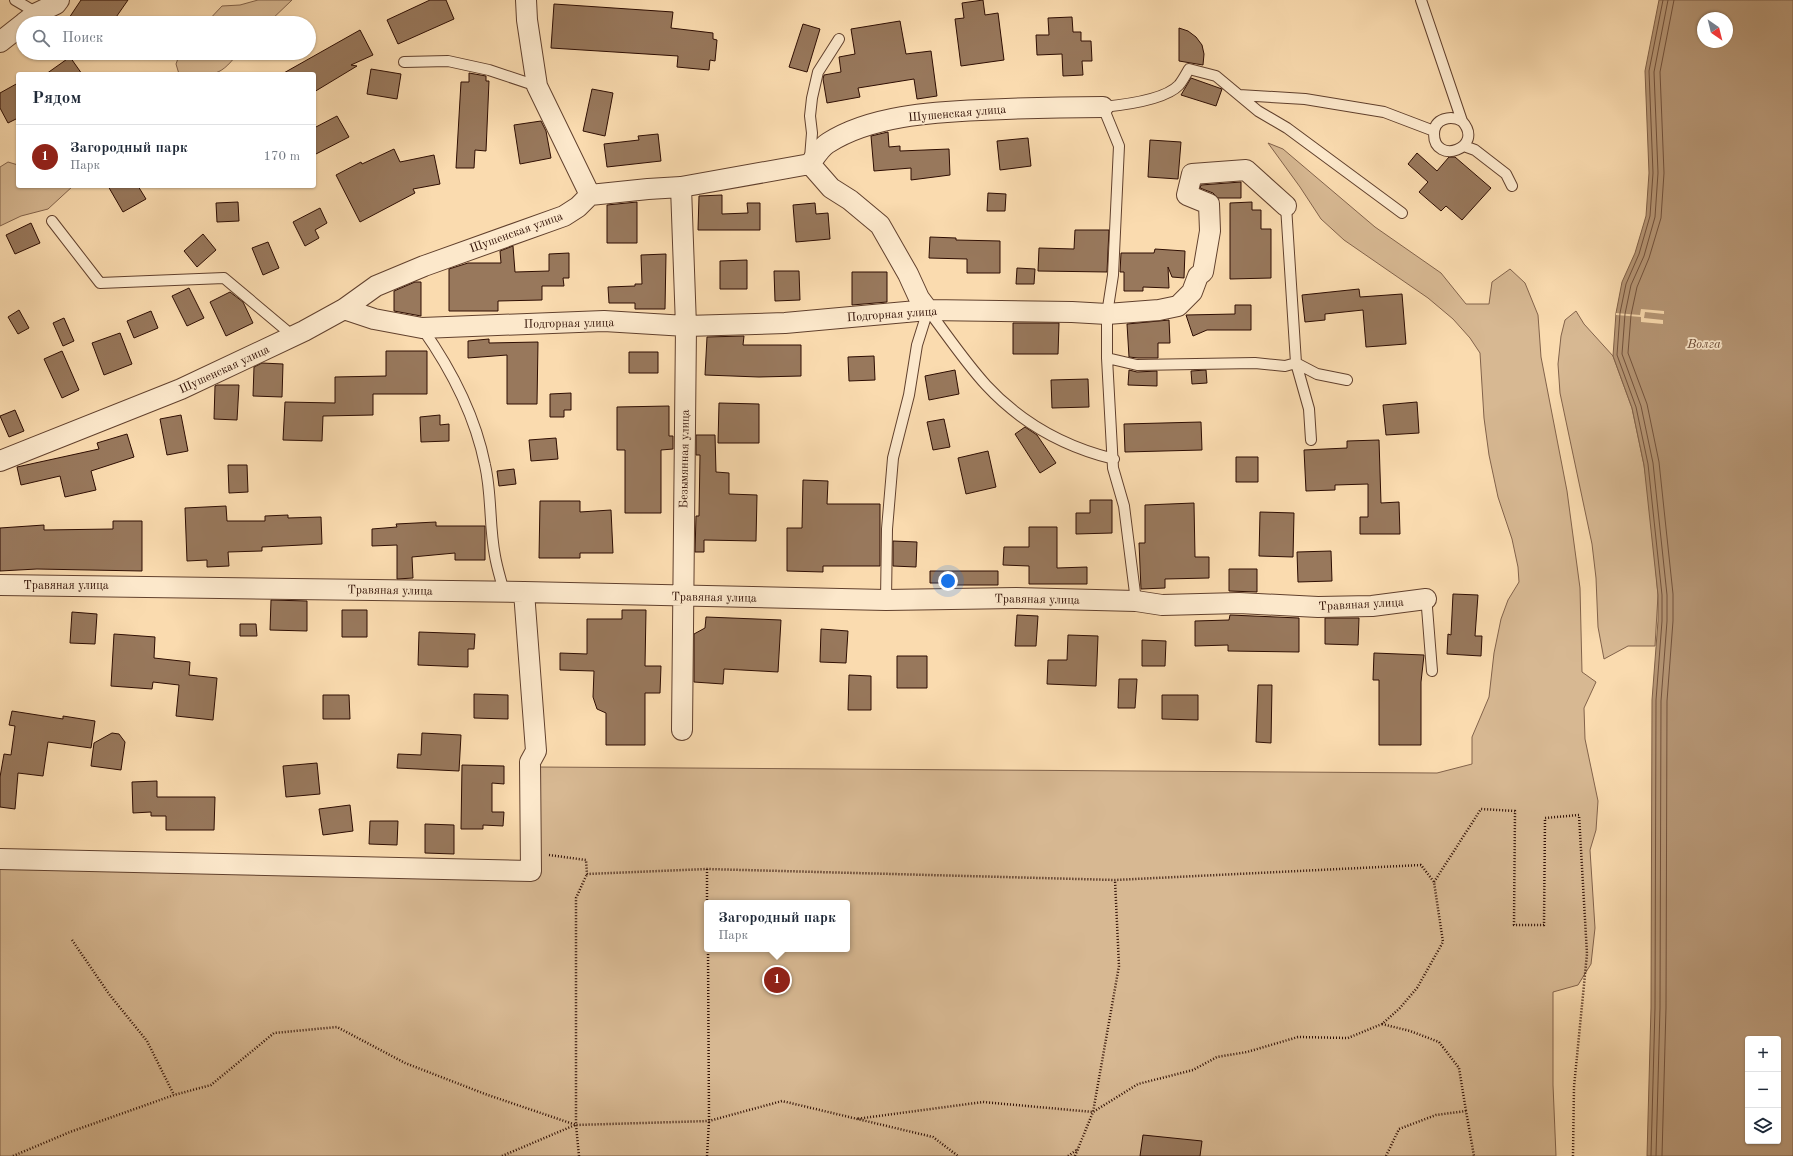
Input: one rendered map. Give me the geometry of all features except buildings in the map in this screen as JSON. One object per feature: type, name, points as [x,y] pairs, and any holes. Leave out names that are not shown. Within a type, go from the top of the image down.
[{"type":"street","points":[[35,16],[56,4],[59,0]]},
{"type":"street","points":[[526,0],[527,20],[537,86],[590,195],[681,187],[810,164],[831,188],[850,200],[880,225],[908,274],[919,298],[928,310]]},
{"type":"street","points":[[0,42],[16,29]]},
{"type":"street","name":"Шушенская улица","points":[[810,164],[827,143],[864,126],[902,117],[937,112],[992,109],[1103,107]]},
{"type":"street","name":"Подгорная улица","points":[[344,309],[374,320],[422,328],[604,322],[686,326],[785,324],[928,310],[1072,312],[1107,314],[1159,310],[1178,306],[1192,292],[1198,276],[1203,272],[1210,231],[1209,204],[1187,195],[1192,174],[1246,170],[1286,206]]},
{"type":"street","name":"Безымянная улица","points":[[681,187],[686,326],[682,596],[682,730]]},
{"type":"street","name":"Шушенская улица","points":[[0,461],[181,389],[293,336],[344,309],[376,286],[424,266],[564,216],[578,207],[590,195]]},
{"type":"street","name":"Травяная улица","points":[[0,585],[524,592],[886,600],[1016,598],[1136,601],[1162,605],[1238,603],[1318,606],[1372,606],[1426,595]]},
{"type":"street","points":[[0,859],[531,871],[530,762],[536,751],[524,592]]},
{"type":"lane","points":[[15,0],[25,16]]},
{"type":"lane","points":[[1421,0],[1462,121],[1468,131],[1467,141],[1464,146],[1454,151],[1444,150],[1436,143],[1434,131],[1440,121],[1445,118],[1457,118],[1462,121]]},
{"type":"lane","points":[[810,164],[812,133],[810,116],[813,91],[818,72],[839,38]]},
{"type":"lane","points":[[404,62],[448,61],[489,70],[537,86]]},
{"type":"lane","points":[[1136,601],[1124,506],[1113,468],[1114,459],[1107,358],[1107,314],[1113,275],[1119,146],[1103,107],[1127,104],[1163,95],[1178,86],[1189,69],[1216,76],[1258,111],[1286,128],[1402,213]]},
{"type":"lane","points":[[1239,95],[1304,99],[1384,112],[1434,131]]},
{"type":"lane","points":[[1464,146],[1476,150],[1506,174],[1512,186]]},
{"type":"lane","points":[[1286,206],[1296,362],[1309,409],[1311,440]]},
{"type":"lane","points":[[52,221],[100,283],[224,278],[293,336]]},
{"type":"lane","points":[[928,310],[977,374],[1007,404],[1036,427],[1053,437],[1086,452],[1114,459]]},
{"type":"lane","points":[[886,600],[888,529],[893,458],[909,395],[918,345],[928,310]]},
{"type":"lane","points":[[422,328],[436,347],[474,422],[486,466],[494,556],[504,592]]},
{"type":"lane","points":[[1107,358],[1137,365],[1255,363],[1285,366],[1296,362],[1317,374],[1347,380]]},
{"type":"lane","points":[[1426,595],[1432,671]]},
{"type":"path","points":[[1434,882],[1481,809],[1515,811],[1514,925],[1544,925],[1545,818],[1579,815],[1587,954],[1574,1087],[1573,1156]]},
{"type":"path","points":[[546,854],[586,860],[587,874],[576,898],[576,1125],[579,1156]]},
{"type":"path","points":[[587,874],[707,869],[1115,880],[1421,865],[1434,882],[1443,942],[1417,988],[1399,1009],[1382,1024],[1348,1038],[1298,1037],[1247,1052],[1217,1057],[1193,1070],[1138,1084],[1093,1112],[983,1102],[856,1119]]},
{"type":"path","points":[[707,869],[707,900]]},
{"type":"path","points":[[1075,1156],[1093,1112],[1119,966],[1115,880]]},
{"type":"path","points":[[72,940],[109,994],[147,1041],[174,1095]]},
{"type":"path","points":[[707,1156],[709,1121],[708,952]]},
{"type":"path","points":[[1382,1024],[1410,1031],[1439,1042],[1459,1068],[1474,1156]]},
{"type":"path","points":[[13,1156],[70,1132],[174,1095],[211,1085],[274,1034],[337,1027],[405,1063],[485,1094],[576,1125],[709,1121],[782,1101],[933,1137],[958,1156]]},
{"type":"path","points":[[1386,1156],[1399,1129],[1436,1115],[1466,1111]]},
{"type":"path","points":[[502,1156],[576,1125]]},
{"type":"path","points":[[1068,1156],[1078,1148]]},
{"type":"shaded area","points":[[258,0],[292,0],[275,16],[213,16],[222,6],[240,5]]},
{"type":"shaded area","points":[[177,60],[233,60],[219,72],[178,72],[176,64]]},
{"type":"shaded area","points":[[1268,143],[1283,149],[1375,227],[1441,273],[1466,304],[1489,304],[1492,282],[1510,269],[1525,283],[1538,315],[1541,357],[1567,491],[1580,588],[1582,672],[1596,682],[1584,708],[1585,739],[1598,801],[1596,830],[1590,850],[1595,928],[1591,964],[1578,985],[1553,992],[1553,1085],[1556,1156],[0,1156],[0,867],[538,876],[537,767],[1437,773],[1472,764],[1472,737],[1489,697],[1494,653],[1501,619],[1508,600],[1519,582],[1518,567],[1512,539],[1498,497],[1489,455],[1484,418],[1480,353],[1470,338],[1453,319],[1428,298],[1344,240],[1321,219]]},
{"type":"shaded area","points":[[8,162],[16,164],[16,188],[71,188],[48,209],[21,216],[0,226],[0,167]]},
{"type":"shaded area","points":[[1576,311],[1584,324],[1613,356],[1632,408],[1644,465],[1650,504],[1658,595],[1655,646],[1628,646],[1604,659],[1598,627],[1596,578],[1592,544],[1560,393],[1558,364],[1561,336],[1565,320]]},
{"type":"water","name":"Волга","points":[[1659,0],[1793,0],[1793,1156],[1647,1156],[1651,1008],[1652,700],[1658,621],[1658,595],[1644,465],[1632,408],[1613,356],[1616,313],[1622,282],[1635,253],[1646,216],[1649,173],[1645,71]]},
{"type":"pier","points":[[1641,309],[1664,311],[1664,314],[1645,312],[1644,318],[1663,320],[1663,324],[1641,322],[1641,317],[1616,315],[1616,313],[1640,315]]},
{"type":"place","name":"Загородный парк","points":[[777,980]]}]
